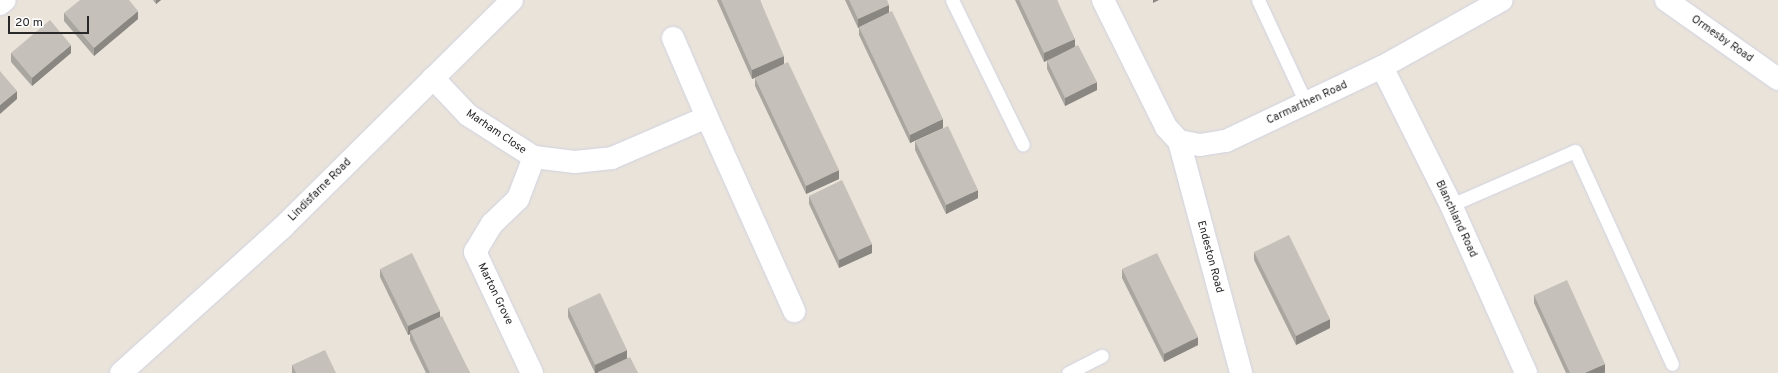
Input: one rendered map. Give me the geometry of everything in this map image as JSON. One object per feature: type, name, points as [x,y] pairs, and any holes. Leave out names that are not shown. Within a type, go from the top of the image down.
[{"type":"street","points":[[0,4],[5,0]]},
{"type":"street","name":"Lindisfarne Road","points":[[121,373],[283,227],[512,0]]},
{"type":"street","points":[[1103,0],[1166,128],[1180,141]]},
{"type":"street","name":"Carmarthen Road","points":[[1180,141],[1200,145],[1226,141],[1382,67],[1502,0]]},
{"type":"street","name":"Ormesby Road","points":[[1666,0],[1778,79]]},
{"type":"street","points":[[673,38],[794,311]]},
{"type":"street","name":"Blanchland Road","points":[[1382,67],[1451,205],[1525,373]]},
{"type":"street","name":"Marham Close","points":[[433,78],[468,115],[534,158],[575,162],[612,158],[707,117]]},
{"type":"street","name":"Endeston Road","points":[[1180,141],[1241,373]]},
{"type":"street","name":"Marton Grove","points":[[532,373],[474,252],[492,224],[518,199],[534,158]]},
{"type":"lane","points":[[952,0],[1023,145]]},
{"type":"lane","points":[[1258,0],[1306,104]]},
{"type":"lane","points":[[1451,205],[1575,151],[1672,364]]},
{"type":"lane","points":[[1068,373],[1102,356]]},
{"type":"building","points":[[80,0],[129,0],[138,11],[94,48],[64,13]]},
{"type":"building","points":[[721,0],[760,0],[784,56],[752,70]]},
{"type":"building","points":[[849,0],[887,0],[889,5],[858,19]]},
{"type":"building","points":[[1019,0],[1057,0],[1075,39],[1044,53]]},
{"type":"building","points":[[892,11],[943,119],[910,135],[859,27]]},
{"type":"building","points":[[50,20],[71,45],[32,78],[11,53]]},
{"type":"building","points":[[1078,45],[1097,82],[1065,98],[1047,61]]},
{"type":"building","points":[[788,62],[839,170],[806,186],[755,78]]},
{"type":"building","points":[[0,71],[17,91],[0,105]]},
{"type":"building","points":[[948,126],[978,190],[946,205],[915,141]]},
{"type":"building","points":[[842,180],[872,244],[839,260],[809,196]]},
{"type":"building","points":[[1289,235],[1330,319],[1296,336],[1254,252]]},
{"type":"building","points":[[412,253],[440,311],[408,326],[380,269]]},
{"type":"building","points":[[1157,253],[1198,337],[1164,354],[1122,269]]},
{"type":"building","points":[[1567,280],[1605,364],[1585,373],[1570,373],[1534,295]]},
{"type":"building","points":[[600,293],[627,350],[595,365],[568,308]]},
{"type":"building","points":[[442,316],[470,373],[430,373],[410,331]]},
{"type":"building","points":[[325,350],[336,373],[296,373],[292,365]]},
{"type":"building","points":[[630,357],[638,373],[598,373],[598,372]]}]
